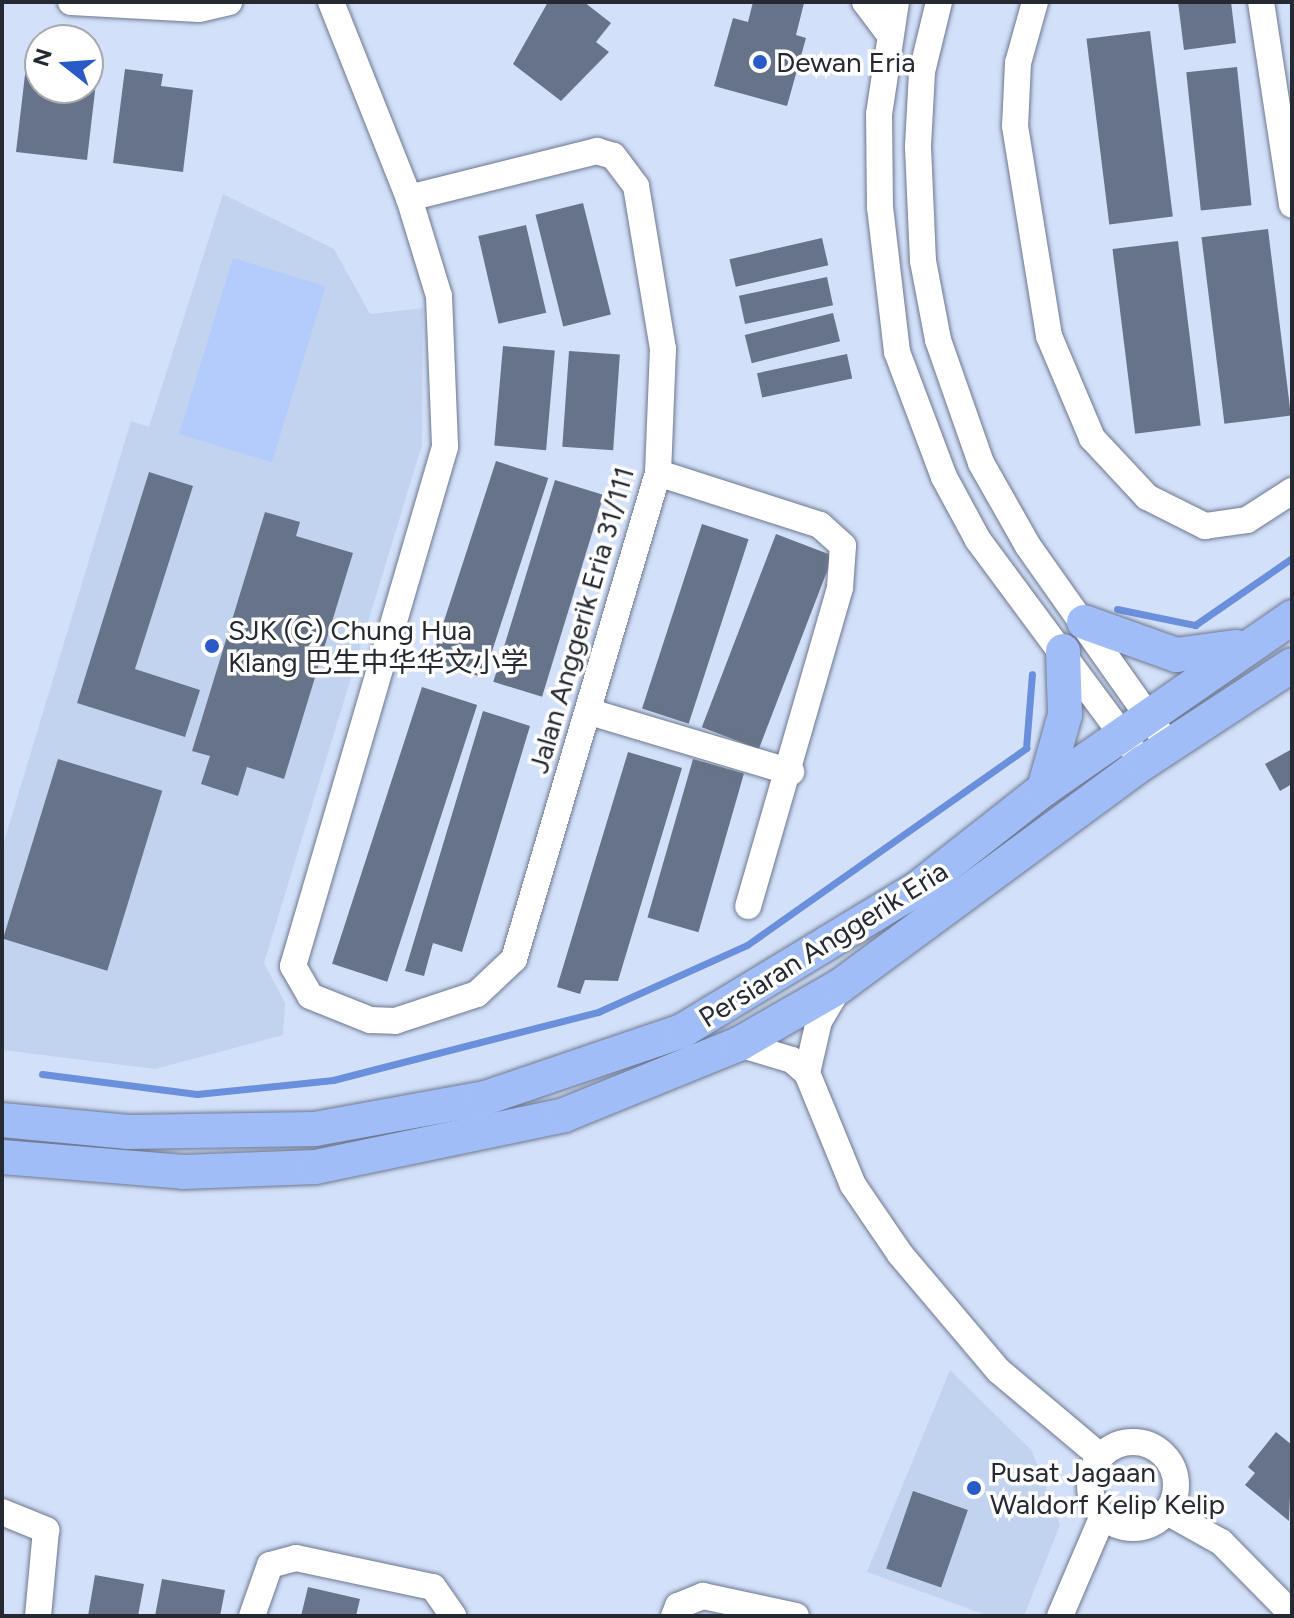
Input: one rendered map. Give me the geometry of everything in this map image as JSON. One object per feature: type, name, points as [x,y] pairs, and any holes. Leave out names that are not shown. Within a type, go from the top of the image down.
[{"type":"main road","name":"Persiaran Anggerik Eria","points":[[2,1120],[128,1132],[315,1129],[558,1077],[682,1031],[799,964],[918,888],[1044,789],[1247,643],[1292,617]]},
{"type":"main road","points":[[1084,622],[1176,655],[1205,657],[1247,643]]},
{"type":"main road","points":[[1044,789],[1063,730],[1063,651]]},
{"type":"main road","name":"Persiaran Anggerik Eria","points":[[2,1157],[183,1172],[316,1167],[564,1115],[739,1044],[840,986],[1156,754],[1292,665]]},
{"type":"street","points":[[71,2],[206,6],[229,2]]},
{"type":"street","points":[[331,2],[409,198]]},
{"type":"street","points":[[865,2],[889,34]]},
{"type":"street","points":[[896,2],[879,114],[880,207],[897,352],[944,477],[971,527],[1063,651],[1135,726],[1156,754]]},
{"type":"street","points":[[939,2],[922,72],[918,147],[923,261],[938,340],[981,463],[1028,546],[1084,622],[1135,726]]},
{"type":"street","points":[[1035,2],[1018,63],[1015,126],[1049,336],[1092,438],[1147,497],[1205,526],[1247,520],[1292,491]]},
{"type":"street","points":[[1261,2],[1292,205]]},
{"type":"street","name":"Jalan Anggerik Eria 31/111","points":[[597,151],[625,165],[652,248],[663,349],[658,473],[590,712],[514,959],[499,981],[418,1016],[370,1020],[310,996],[293,966],[445,447],[439,296],[409,198],[597,151]]},
{"type":"street","points":[[658,473],[820,525],[843,546],[840,588],[791,772],[748,906]]},
{"type":"street","points":[[590,712],[791,772]]},
{"type":"street","points":[[807,1073],[819,1021],[840,986]]},
{"type":"street","points":[[739,1044],[792,1060],[807,1073],[853,1185],[900,1254],[999,1371],[1101,1457]]},
{"type":"street","points":[[1060,1616],[1102,1518],[1090,1484],[1101,1457],[1126,1443],[1165,1457],[1176,1484],[1167,1512],[1134,1529],[1102,1518]]},
{"type":"street","points":[[2,1512],[46,1530],[38,1616]]},
{"type":"street","points":[[1167,1512],[1221,1542],[1292,1614]]},
{"type":"street","points":[[252,1616],[270,1565],[296,1558],[433,1587],[453,1616]]},
{"type":"street","points":[[674,1616],[678,1606],[703,1596],[796,1616]]},
{"type":"shaded area","name":"SJK (C) Chung Hua Klang 巴生中华华文小学","points":[[223,194],[334,249],[370,314],[423,308],[422,445],[264,963],[285,1003],[283,1035],[155,1069],[2,1050],[2,848],[131,421],[149,427]]},
{"type":"shaded area","points":[[233,258],[326,286],[272,462],[179,434]]},
{"type":"shaded area","name":"Pusat Jagaan Waldorf Kelip Kelip","points":[[950,1370],[1032,1451],[1060,1525],[1024,1616],[989,1616],[867,1572]]},
{"type":"building","points":[[548,2],[584,2],[611,23],[596,42],[609,52],[561,101],[513,64]]},
{"type":"building","name":"Dewan Eria","points":[[753,2],[804,3],[796,35],[806,38],[787,106],[714,86],[733,18],[748,22]]},
{"type":"building","points":[[1178,2],[1231,2],[1236,43],[1184,50]]},
{"type":"building","points":[[1150,31],[1173,217],[1109,224],[1086,39]]},
{"type":"building","points":[[1237,67],[1252,205],[1201,211],[1186,72]]},
{"type":"building","points":[[125,69],[163,74],[161,86],[193,90],[183,172],[113,163]]},
{"type":"building","points":[[24,83],[24,104],[94,104],[87,160],[16,152]]},
{"type":"building","points":[[583,203],[611,315],[563,326],[535,215]]},
{"type":"building","points":[[526,225],[546,313],[499,324],[478,236]]},
{"type":"building","points":[[1268,229],[1291,416],[1224,424],[1201,237]]},
{"type":"building","points":[[822,238],[828,265],[736,287],[729,259]]},
{"type":"building","points":[[1178,241],[1201,426],[1135,434],[1112,249]]},
{"type":"building","points":[[827,277],[833,305],[745,324],[739,296]]},
{"type":"building","points":[[833,313],[840,341],[752,363],[745,335]]},
{"type":"building","points":[[503,346],[555,351],[546,450],[494,446]]},
{"type":"building","points":[[569,351],[620,355],[613,450],[562,447]]},
{"type":"building","points":[[847,354],[852,378],[762,398],[757,373]]},
{"type":"building","points":[[496,461],[548,478],[483,678],[431,661]]},
{"type":"building","points":[[149,472],[193,486],[135,669],[200,690],[185,737],[77,703]]},
{"type":"building","points":[[555,480],[604,495],[542,697],[493,682]]},
{"type":"building","points":[[265,512],[300,522],[296,536],[353,553],[284,779],[247,767],[238,796],[201,784],[210,756],[192,751]]},
{"type":"building","points":[[702,524],[749,539],[689,724],[642,709]]},
{"type":"building","points":[[776,534],[833,556],[759,749],[702,727]]},
{"type":"building","points":[[422,687],[477,705],[387,982],[332,964]]},
{"type":"building","points":[[483,711],[530,726],[462,952],[433,943],[424,976],[405,971]]},
{"type":"building","points":[[1292,749],[1292,784],[1280,791],[1265,764]]},
{"type":"building","points":[[628,752],[682,768],[618,981],[585,980],[580,994],[557,987]]},
{"type":"building","points":[[58,759],[162,791],[107,971],[3,939]]},
{"type":"building","points":[[693,759],[744,774],[698,932],[648,918]]},
{"type":"building","points":[[1276,1432],[1292,1445],[1289,1521],[1245,1485],[1255,1473],[1248,1467]]},
{"type":"building","points":[[913,1491],[968,1510],[941,1587],[886,1569]]},
{"type":"building","points":[[95,1575],[144,1584],[138,1616],[88,1616]]},
{"type":"building","points":[[162,1579],[225,1590],[220,1616],[155,1616]]},
{"type":"building","points":[[308,1587],[360,1599],[356,1616],[301,1616]]},
{"type":"waterway","points":[[1117,609],[1195,625],[1292,558]]},
{"type":"waterway","points":[[42,1074],[197,1094],[333,1080],[598,1012],[747,945],[1026,748],[1032,674]]},
{"type":"place","name":"Dewan Eria","points":[[760,62]]},
{"type":"place","name":"SJK (C) Chung Hua Klang 巴生中华华文小学","points":[[212,646]]},
{"type":"place","name":"Pusat Jagaan Waldorf Kelip Kelip","points":[[974,1488]]}]
